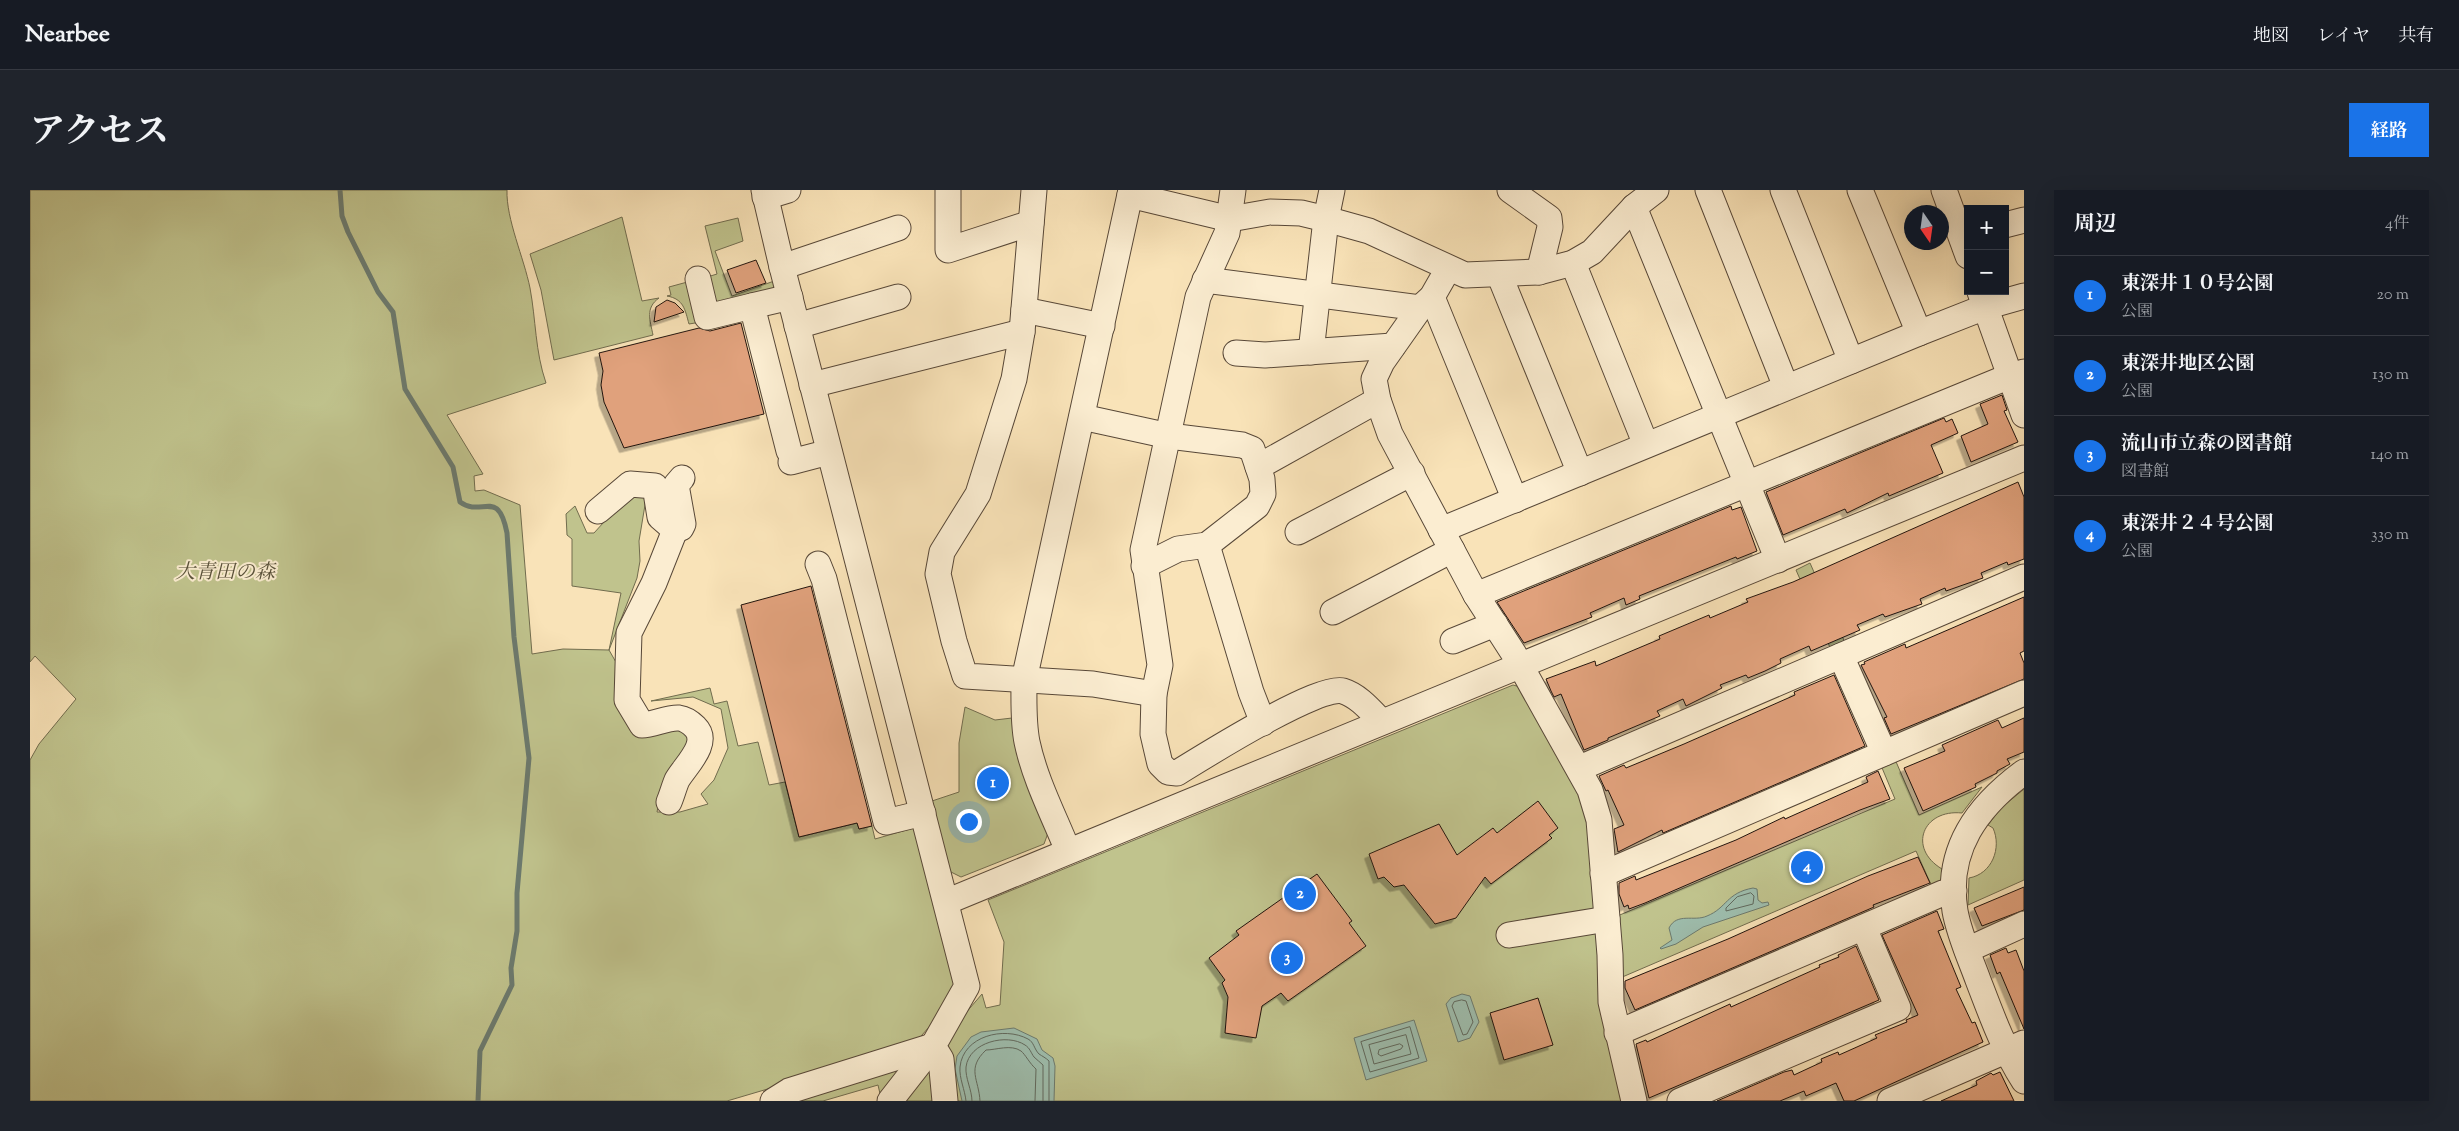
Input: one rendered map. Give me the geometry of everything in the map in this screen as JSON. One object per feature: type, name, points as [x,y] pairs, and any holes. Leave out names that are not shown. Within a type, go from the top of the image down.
[{"type":"street","points":[[948,190],[948,250],[1031,222]]},
{"type":"street","points":[[1034,190],[1031,202],[1023,321],[1014,379],[978,494],[942,552],[938,574],[954,641],[965,676],[1093,684],[1154,694]]},
{"type":"street","points":[[1233,190],[1227,232],[1198,297],[1143,550],[1160,665],[1154,694],[1153,734],[1160,764],[1168,772],[1177,773],[1250,728],[1326,692],[1342,691],[1357,698],[1382,722]]},
{"type":"street","points":[[1311,352],[1326,219],[1332,190]]},
{"type":"street","points":[[1510,190],[1536,198],[1549,218],[1550,227],[1539,272]]},
{"type":"street","points":[[1068,851],[1042,788],[1027,742],[1024,717],[1024,680],[1131,193],[1230,218],[1270,212],[1301,214],[1326,219],[1369,231],[1448,269],[1465,275],[1539,272],[1572,263],[1592,252],[1634,207],[1656,190]]},
{"type":"street","points":[[1708,190],[1786,388]]},
{"type":"street","points":[[1783,190],[1851,361]]},
{"type":"street","points":[[1860,190],[1919,333]]},
{"type":"street","points":[[1944,190],[1964,238]]},
{"type":"street","points":[[772,192],[782,267],[967,986],[933,1046],[890,1101]]},
{"type":"street","points":[[1634,207],[1778,560]]},
{"type":"street","points":[[2009,224],[2024,220]]},
{"type":"street","points":[[782,267],[898,228]]},
{"type":"street","points":[[1572,263],[1646,445]]},
{"type":"street","points":[[1448,269],[1426,303],[1392,346],[1374,379],[1378,400],[1390,434],[1412,472],[1446,540],[1476,595],[1580,768],[1590,790],[1599,820],[1611,1002],[1634,1101]]},
{"type":"street","points":[[1499,274],[1580,473]]},
{"type":"street","points":[[698,279],[707,317],[790,297]]},
{"type":"street","points":[[1205,280],[1318,296],[1426,303]]},
{"type":"street","points":[[1333,612],[1446,540],[1515,500],[1919,333],[1983,299],[2024,296]]},
{"type":"street","points":[[797,326],[898,297]]},
{"type":"street","points":[[1983,299],[2017,374],[2024,415]]},
{"type":"street","points":[[1426,303],[1515,500]]},
{"type":"street","points":[[752,306],[790,456],[829,452]]},
{"type":"street","points":[[812,385],[1023,321],[1102,326]]},
{"type":"street","points":[[1236,353],[1265,355],[1392,346]]},
{"type":"street","points":[[1476,595],[2017,374]]},
{"type":"street","points":[[1258,467],[1378,400]]},
{"type":"street","points":[[1082,418],[1169,436],[1242,445],[1252,449],[1262,479],[1263,494],[1257,506],[1207,546],[1178,548],[1144,566]]},
{"type":"street","points":[[946,902],[2024,458]]},
{"type":"street","points":[[1298,532],[1412,472]]},
{"type":"street","points":[[669,802],[676,782],[696,753],[701,738],[699,731],[688,720],[677,718],[642,726],[627,700],[629,633],[654,583],[675,530],[681,528],[683,524],[676,485],[682,478]]},
{"type":"street","points":[[598,511],[630,484],[655,486],[660,517],[675,530]]},
{"type":"street","points":[[1207,546],[1250,692],[1263,723]]},
{"type":"street","points":[[818,564],[824,579],[886,822],[923,813]]},
{"type":"street","points":[[1580,768],[1841,656],[2023,582]]},
{"type":"street","points":[[1453,642],[1495,624]]},
{"type":"street","points":[[1841,656],[1884,753]]},
{"type":"street","points":[[852,689],[888,679]]},
{"type":"street","points":[[1602,874],[2024,693]]},
{"type":"street","points":[[2024,772],[1994,795],[1970,826],[1959,852],[1954,891],[1955,910],[1967,950],[2016,1047],[2024,1081]]},
{"type":"street","points":[[1617,1033],[1943,893],[1954,891]]},
{"type":"street","points":[[1509,935],[1607,919]]},
{"type":"street","points":[[1967,950],[2024,924]]},
{"type":"street","points":[[1680,1101],[1898,1008],[1864,928]]},
{"type":"street","points":[[773,1101],[788,1091],[933,1046]]},
{"type":"street","points":[[933,1046],[941,1059],[945,1101]]},
{"type":"street","points":[[1890,1101],[2016,1047]]},
{"type":"green space","name":"大青田の森","points":[[30,190],[507,190],[507,201],[512,226],[530,288],[542,371],[546,383],[447,415],[483,474],[474,476],[475,491],[484,490],[520,505],[532,654],[563,649],[609,650],[617,664],[620,705],[681,724],[691,736],[660,797],[657,812],[680,812],[708,804],[701,794],[714,780],[728,748],[721,709],[693,697],[651,701],[710,688],[714,704],[727,701],[738,746],[758,742],[769,785],[785,782],[799,837],[857,823],[859,829],[872,826],[875,839],[917,827],[956,979],[943,1011],[915,1043],[876,1057],[727,1101],[30,1101],[30,760],[39,744],[76,699],[35,656],[30,662]]},
{"type":"green space","points":[[622,217],[642,301],[659,298],[650,310],[653,335],[554,360],[541,290],[530,254]]},
{"type":"green space","points":[[738,218],[743,241],[715,251],[732,296],[777,280],[780,292],[723,306],[709,298],[704,278],[717,274],[705,226]]},
{"type":"green space","points":[[691,281],[701,322],[689,324],[685,310],[680,302],[673,297],[667,296],[671,295],[669,287]]},
{"type":"green space","points":[[633,490],[644,496],[645,505],[639,541],[640,561],[637,578],[609,650],[621,593],[572,586],[572,539],[567,535],[566,514],[575,506],[587,533],[594,533]]},
{"type":"green space","points":[[1810,563],[1846,645],[1832,652],[1796,570]]},
{"type":"green space","points":[[1513,685],[1524,688],[1584,794],[1626,1101],[955,1101],[948,1042],[951,1030],[982,994],[986,1008],[1000,1005],[1004,942],[988,900]]},
{"type":"green space","points":[[965,707],[995,720],[1012,718],[1048,833],[1044,844],[961,877],[949,871],[932,801],[959,792],[959,743]]},
{"type":"green space","points":[[1894,757],[1919,815],[1982,787],[1962,813],[1949,813],[1938,817],[1929,823],[1924,832],[1925,851],[1931,860],[1942,869],[1941,885],[1933,889],[1916,851],[1620,978],[1615,917],[1895,799],[1880,763]]},
{"type":"green space","points":[[2024,789],[2024,880],[1968,905],[1969,878],[1977,876],[1989,866],[1995,852],[1996,844],[1993,828],[1988,825],[2001,808]]},
{"type":"green space","points":[[927,1065],[936,1080],[938,1101],[902,1101]]},
{"type":"green space","points":[[900,1068],[881,1098],[878,1085],[823,1101],[792,1101]]},
{"type":"water","points":[[1753,888],[1757,889],[1758,900],[1762,903],[1768,902],[1769,905],[1703,927],[1676,944],[1660,948],[1672,940],[1669,928],[1676,920],[1707,916],[1714,913],[1737,893]]},
{"type":"water","points":[[1462,994],[1470,996],[1479,1022],[1470,1038],[1458,1042],[1446,1004],[1451,998]]},
{"type":"water","points":[[1414,1020],[1427,1061],[1366,1080],[1354,1038]]},
{"type":"water","points":[[1014,1028],[1037,1039],[1042,1050],[1053,1058],[1055,1066],[1054,1101],[962,1101],[955,1069],[957,1056],[971,1037],[981,1032]]},
{"type":"building","points":[[756,260],[766,283],[736,293],[727,270]]},
{"type":"building","points":[[667,300],[675,303],[684,312],[654,322],[656,307]]},
{"type":"building","points":[[741,323],[764,414],[624,448],[604,402],[601,385],[603,371],[599,353],[699,328],[710,331]]},
{"type":"building","points":[[2002,395],[2007,410],[2004,411],[2018,442],[1971,462],[1961,436],[1988,424],[1980,404]]},
{"type":"building","points":[[1944,418],[1946,422],[1952,419],[1958,433],[1931,445],[1943,473],[1889,496],[1888,493],[1847,513],[1845,509],[1783,535],[1766,492]]},
{"type":"building","points":[[2018,482],[2024,497],[2024,559],[2008,565],[2007,562],[1981,573],[1983,578],[1946,591],[1945,588],[1920,599],[1922,604],[1885,617],[1883,614],[1857,625],[1860,630],[1811,651],[1809,646],[1780,659],[1781,663],[1765,671],[1748,678],[1746,675],[1720,685],[1722,688],[1686,706],[1683,699],[1657,711],[1660,716],[1584,750],[1561,694],[1554,697],[1551,691],[1546,679],[1595,661],[1596,666],[1660,639],[1659,636],[1709,615],[1710,618],[1748,602],[1746,599],[1793,582]]},
{"type":"building","points":[[1731,506],[1732,510],[1741,507],[1757,551],[1737,559],[1736,557],[1639,596],[1640,599],[1626,605],[1624,598],[1590,613],[1592,617],[1524,643],[1497,602]]},
{"type":"building","points":[[811,586],[872,826],[859,829],[857,823],[799,837],[741,605]]},
{"type":"building","points":[[2024,597],[2024,651],[2020,653],[2024,663],[2024,679],[1891,734],[1884,718],[1887,717],[1861,665],[1905,644],[1906,648]]},
{"type":"building","points":[[1834,675],[1865,746],[1663,833],[1662,830],[1618,852],[1614,829],[1624,825],[1608,790],[1606,791],[1599,776],[1624,765],[1626,768],[1684,744],[1795,695],[1794,692]]},
{"type":"building","points":[[2024,718],[2024,752],[2007,759],[2010,764],[1975,784],[1976,787],[1923,811],[1904,768],[1945,751],[1942,745],[1998,720],[2002,728]]},
{"type":"building","points":[[1878,771],[1890,799],[1860,810],[1645,903],[1629,909],[1628,905],[1624,907],[1619,894],[1619,883],[1635,876],[1636,880],[1736,840],[1784,817],[1785,819],[1868,782],[1866,777]]},
{"type":"building","points":[[1538,801],[1558,828],[1549,835],[1552,838],[1491,884],[1485,877],[1456,918],[1435,924],[1404,885],[1394,887],[1384,877],[1378,879],[1369,854],[1439,824],[1457,855],[1493,828],[1497,833]]},
{"type":"building","points":[[1918,857],[1930,883],[1873,905],[1874,907],[1635,1010],[1625,988],[1625,981],[1728,939],[1868,876]]},
{"type":"building","points":[[1317,874],[1352,921],[1349,923],[1366,946],[1288,1001],[1281,993],[1262,1006],[1256,1038],[1225,1033],[1228,997],[1222,983],[1225,980],[1209,958],[1239,935],[1236,931]]},
{"type":"building","points":[[2024,887],[2024,910],[1982,926],[1974,908]]},
{"type":"building","points":[[1937,911],[1944,929],[1938,931],[1961,987],[1956,989],[1972,1023],[1975,1022],[1983,1042],[1854,1101],[1844,1101],[1836,1083],[1806,1096],[1804,1091],[1780,1101],[1717,1101],[1784,1072],[1792,1070],[1794,1075],[1822,1062],[1821,1059],[1838,1052],[1839,1055],[1877,1038],[1875,1035],[1907,1022],[1906,1020],[1918,1015],[1882,935]]},
{"type":"building","points":[[1856,946],[1879,1000],[1649,1098],[1636,1044],[1646,1040],[1647,1042],[1730,1004],[1731,1007],[1820,967],[1819,965],[1839,957],[1838,955]]},
{"type":"building","points":[[2006,948],[2008,953],[2016,950],[2024,971],[2024,1029],[2000,972],[1997,974],[1990,955]]},
{"type":"building","points":[[1538,998],[1553,1045],[1504,1060],[1490,1013]]},
{"type":"building","points":[[2000,1072],[2014,1101],[1941,1101],[1977,1085],[1976,1081],[1991,1073],[1993,1075]]},
{"type":"waterway","points":[[340,190],[342,216],[348,232],[378,292],[393,312],[405,389],[453,467],[460,502],[468,506],[494,507],[499,511],[507,533],[514,637],[529,758],[517,893],[517,931],[511,968],[512,985],[480,1051],[478,1101]]},
{"type":"place","name":"東深井１０号公園","points":[[993,783]]},
{"type":"place","name":"東深井２４号公園","points":[[1807,867]]},
{"type":"place","name":"東深井地区公園","points":[[1300,894]]},
{"type":"place","name":"流山市立森の図書館","points":[[1287,958]]}]
